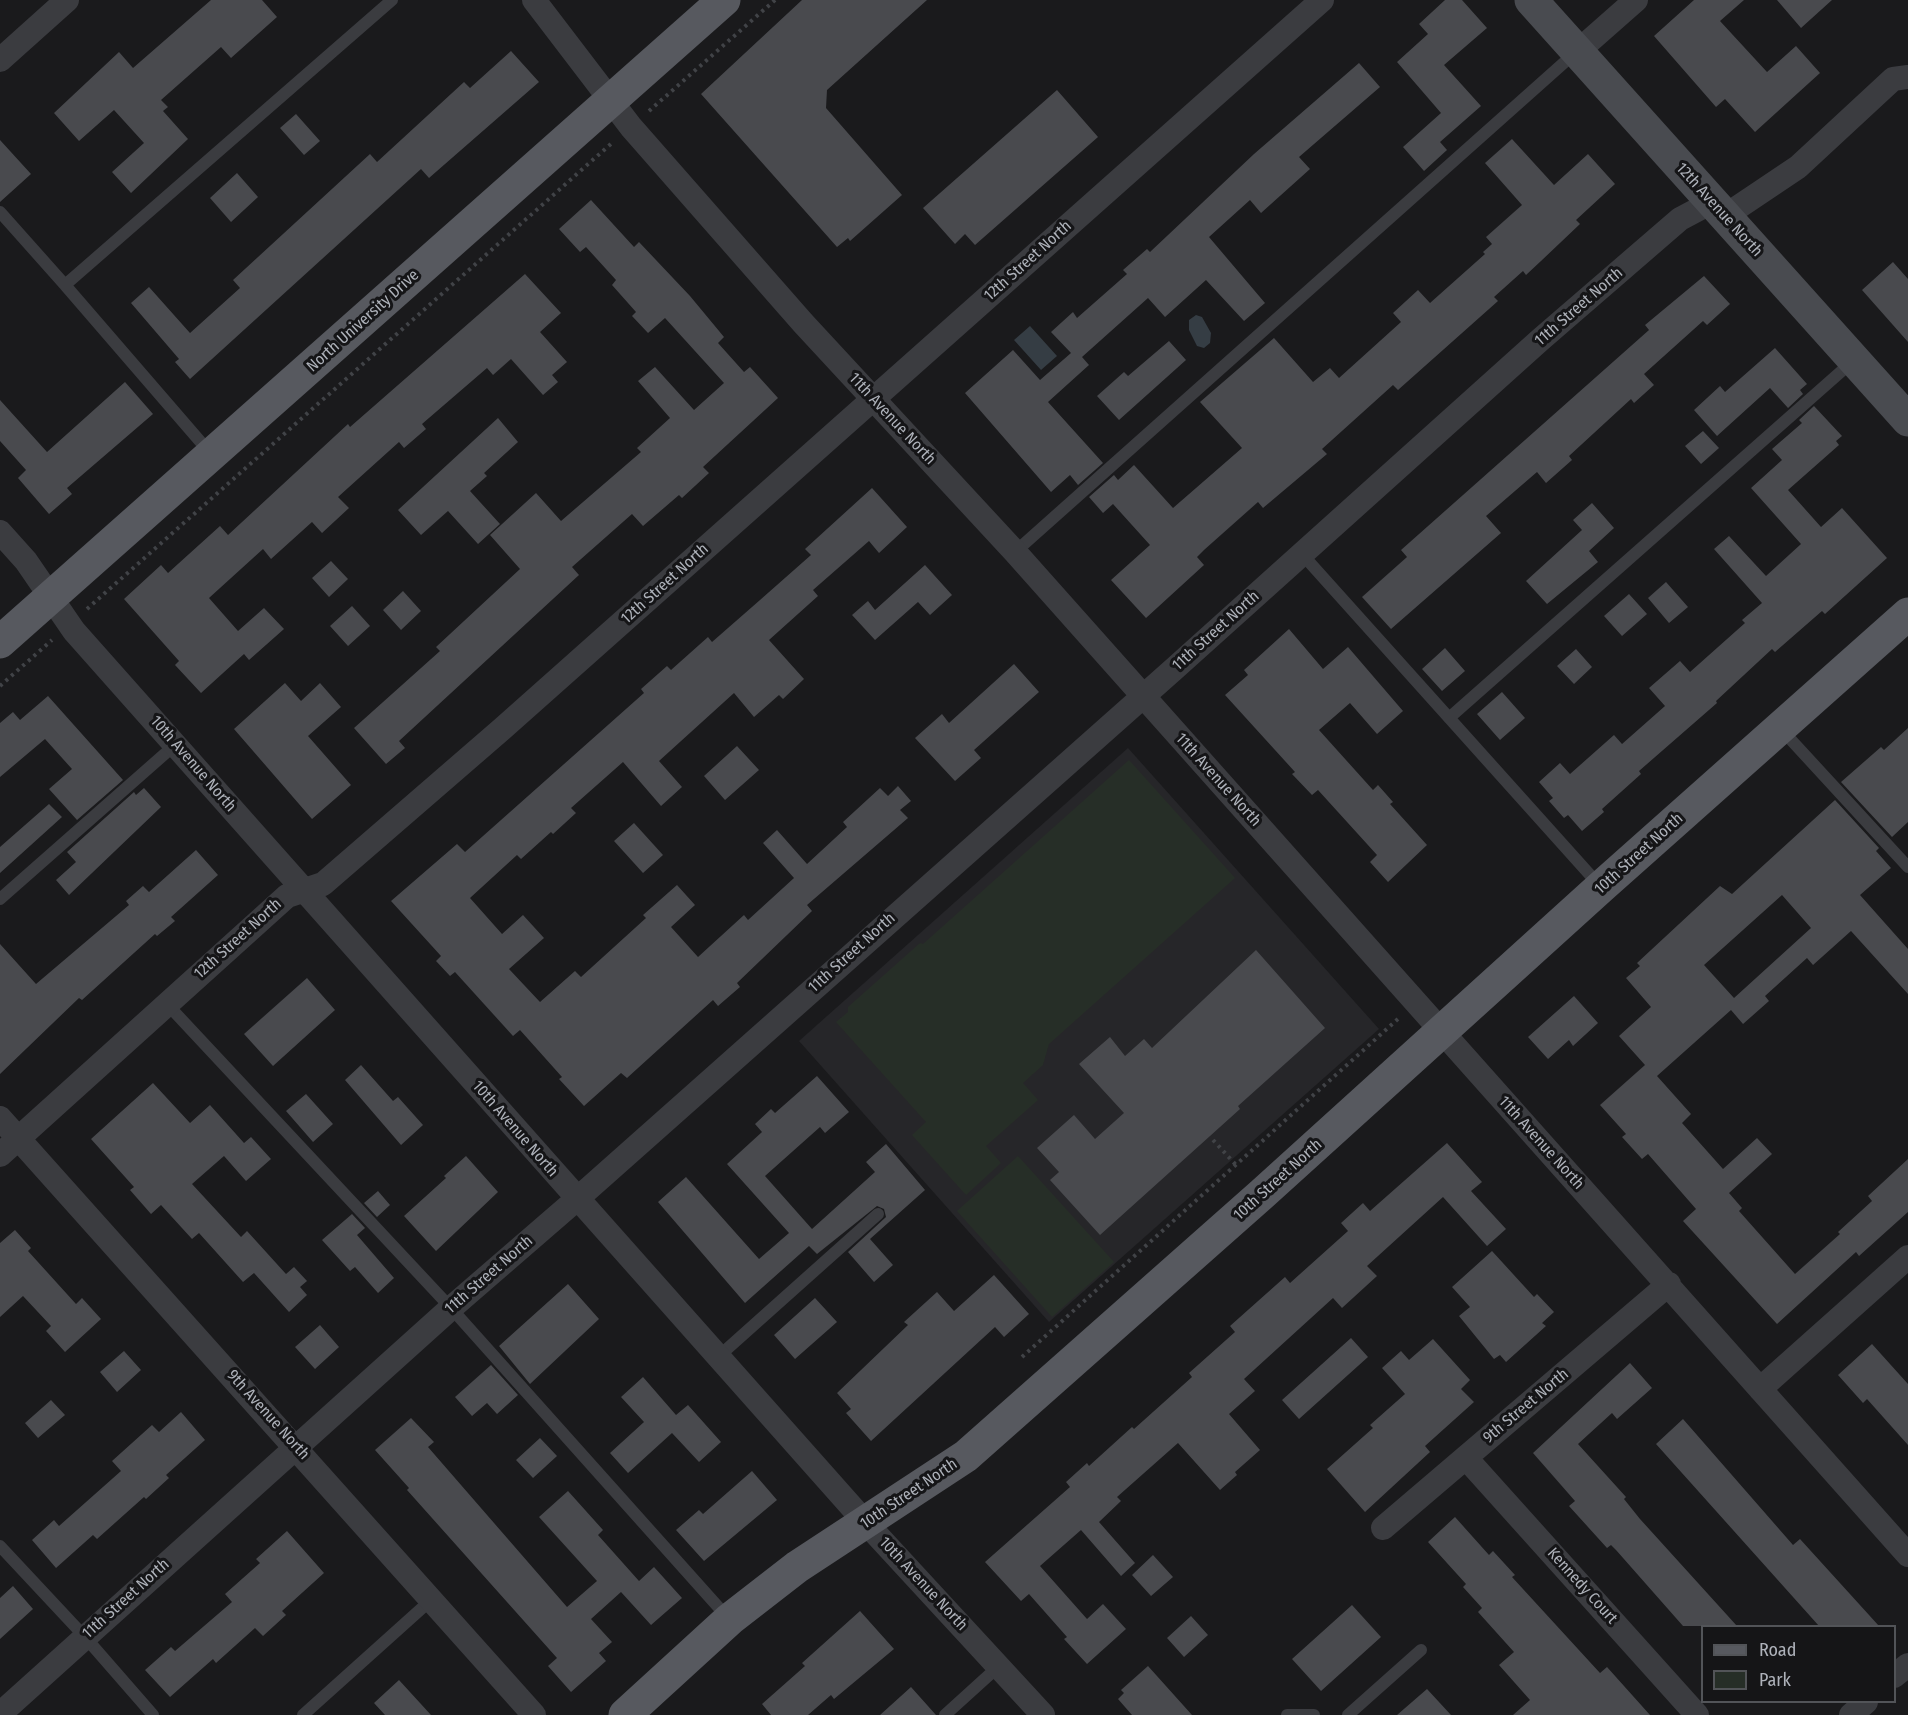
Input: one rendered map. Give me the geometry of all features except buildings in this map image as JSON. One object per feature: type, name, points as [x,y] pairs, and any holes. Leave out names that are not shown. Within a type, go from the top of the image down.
[{"type":"main road","name":"North University Drive","points":[[0,642],[724,0]]},
{"type":"main road","name":"12th Avenue North","points":[[1531,0],[1908,420]]},
{"type":"main road","name":"10th Street North","points":[[625,1715],[730,1619],[798,1567],[966,1456],[1908,614]]},
{"type":"street","points":[[0,60],[67,0]]},
{"type":"street","name":"11th Avenue North","points":[[534,0],[611,101],[803,323],[1015,552],[1908,1555]]},
{"type":"street","name":"12th Street North","points":[[0,1155],[286,896],[323,884],[874,399],[1322,0]]},
{"type":"street","points":[[1577,51],[1636,0]]},
{"type":"street","name":"11th Street North","points":[[0,1714],[451,1308],[577,1199],[1540,340],[1680,219],[1718,209],[1798,167],[1893,79],[1908,77]]},
{"type":"street","name":"10th Avenue North","points":[[0,532],[26,561],[69,626],[866,1523],[1043,1715]]},
{"type":"street","name":"9th Avenue North","points":[[0,1118],[534,1715]]},
{"type":"street","points":[[1760,1389],[1908,1257]]},
{"type":"street","name":"9th Street North","points":[[1383,1528],[1669,1284]]},
{"type":"street","name":"Kennedy Court","points":[[1466,1458],[1697,1715]]},
{"type":"street","points":[[1896,1674],[1908,1665]]},
{"type":"street","points":[[1851,1715],[1864,1703]]},
{"type":"lane","points":[[65,285],[392,0]]},
{"type":"lane","points":[[1015,552],[1577,51]]},
{"type":"lane","points":[[0,212],[212,455]]},
{"type":"lane","points":[[1449,718],[1854,360]]},
{"type":"lane","points":[[1302,554],[1601,887]]},
{"type":"lane","points":[[1781,728],[1908,867]]},
{"type":"lane","points":[[0,899],[176,744]]},
{"type":"lane","points":[[167,1004],[451,1308],[730,1619]]},
{"type":"lane","points":[[718,1357],[878,1214]]},
{"type":"lane","points":[[0,1546],[85,1637],[153,1715]]},
{"type":"lane","points":[[303,1715],[431,1600]]},
{"type":"lane","points":[[1348,1715],[1421,1650]]},
{"type":"lane","points":[[945,1715],[999,1666]]},
{"type":"lane","points":[[1287,1715],[1314,1715]]},
{"type":"path","points":[[648,112],[775,0]]},
{"type":"path","points":[[0,686],[618,138]]},
{"type":"path","points":[[1022,1357],[1237,1166],[1401,1016]]},
{"type":"path","points":[[1213,1140],[1237,1166]]},
{"type":"shaded area","points":[[1196,315],[1202,317],[1211,333],[1210,343],[1204,348],[1197,346],[1189,330],[1189,320]]},
{"type":"shaded area","points":[[1030,326],[1057,356],[1041,370],[1014,340]]},
{"type":"shaded area","points":[[1128,748],[1379,1029],[1049,1322],[799,1041]]},
{"type":"green space","points":[[1129,760],[1235,878],[1049,1044],[1043,1065],[1023,1083],[1038,1100],[986,1146],[1001,1163],[966,1195],[912,1135],[926,1122],[836,1022],[848,1012],[848,1007],[920,943],[923,944]]},
{"type":"green space","points":[[1018,1156],[1114,1262],[1052,1317],[957,1211]]}]
